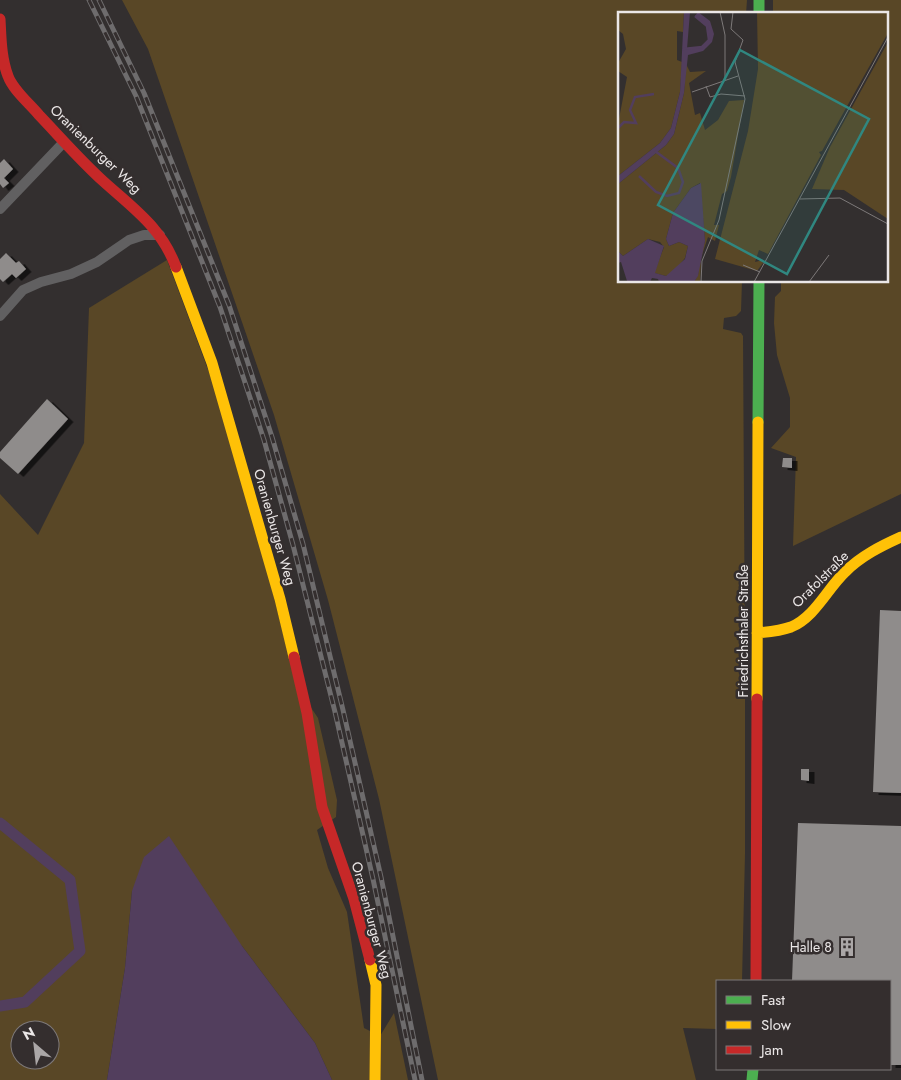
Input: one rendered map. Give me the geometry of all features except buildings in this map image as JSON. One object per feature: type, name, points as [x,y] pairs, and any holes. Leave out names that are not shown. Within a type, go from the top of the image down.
[{"type":"street","name":"Oranienburger Weg","points":[[0,19],[1,47],[8,77],[20,94],[64,142],[102,180],[146,217],[160,234],[170,251],[212,363],[280,599],[307,714],[322,807],[354,899],[376,985],[375,1080]]},
{"type":"street","points":[[1,207],[64,142]]},
{"type":"street","points":[[0,316],[23,290],[41,282],[71,274],[97,262],[129,240],[144,235],[160,234]]},
{"type":"street","name":"Friedrichsthaler Straße","points":[[756,980],[759,282]]},
{"type":"street","name":"Orafolstraße","points":[[757,633],[780,630],[795,625],[806,616],[855,563],[884,544],[901,537]]},
{"type":"shaded area","points":[[122,0],[747,0],[746,12],[618,12],[618,282],[742,282],[741,311],[736,316],[724,318],[723,329],[741,333],[743,336],[745,854],[742,980],[716,980],[716,1029],[683,1028],[696,1080],[438,1080],[379,799],[328,600],[274,415],[148,49]]},
{"type":"shaded area","points":[[773,0],[901,0],[901,494],[793,546],[796,457],[771,448],[790,427],[790,398],[777,355],[774,323],[775,297],[781,291],[781,282],[888,282],[888,12],[773,12]]},
{"type":"shaded area","points":[[167,260],[235,442],[296,685],[318,718],[337,800],[336,817],[317,830],[328,868],[347,912],[364,1028],[380,1036],[394,1013],[408,1080],[332,1080],[315,1043],[242,946],[132,891],[125,968],[107,1080],[0,1080],[0,494],[38,535],[84,443],[89,308]]},
{"type":"shaded area","points":[[169,836],[242,946],[315,1043],[332,1080],[107,1080],[125,968],[132,891],[144,857]]},
{"type":"waterway","points":[[0,823],[70,880],[80,951],[25,1002],[0,1006]]},
{"type":"railway","points":[[89,0],[136,96],[220,307],[264,440],[293,545],[335,712],[373,879],[415,1080]]},
{"type":"railway","points":[[99,0],[144,93],[229,305],[272,437],[303,544],[343,710],[381,877],[422,1080]]},
{"type":"traffic: fast","points":[[759,0],[759,12]]},
{"type":"traffic: fast","points":[[758,422],[759,282]]},
{"type":"traffic: fast","points":[[752,1080],[753,1070]]},
{"type":"traffic: slow","points":[[176,267],[212,363],[280,599],[294,657]]},
{"type":"traffic: slow","points":[[757,699],[758,422]]},
{"type":"traffic: slow","points":[[757,633],[791,627],[807,617],[851,566],[871,552],[901,537]]},
{"type":"traffic: slow","points":[[370,960],[376,985],[375,1080]]},
{"type":"traffic: jam","points":[[0,19],[4,62],[10,81],[86,165],[146,219],[163,241],[176,267]]},
{"type":"traffic: jam","points":[[294,657],[307,713],[322,807],[354,899],[370,960]]},
{"type":"traffic: jam","points":[[756,980],[757,699]]},
{"type":"place","name":"Halle 8","points":[[847,947]]}]
